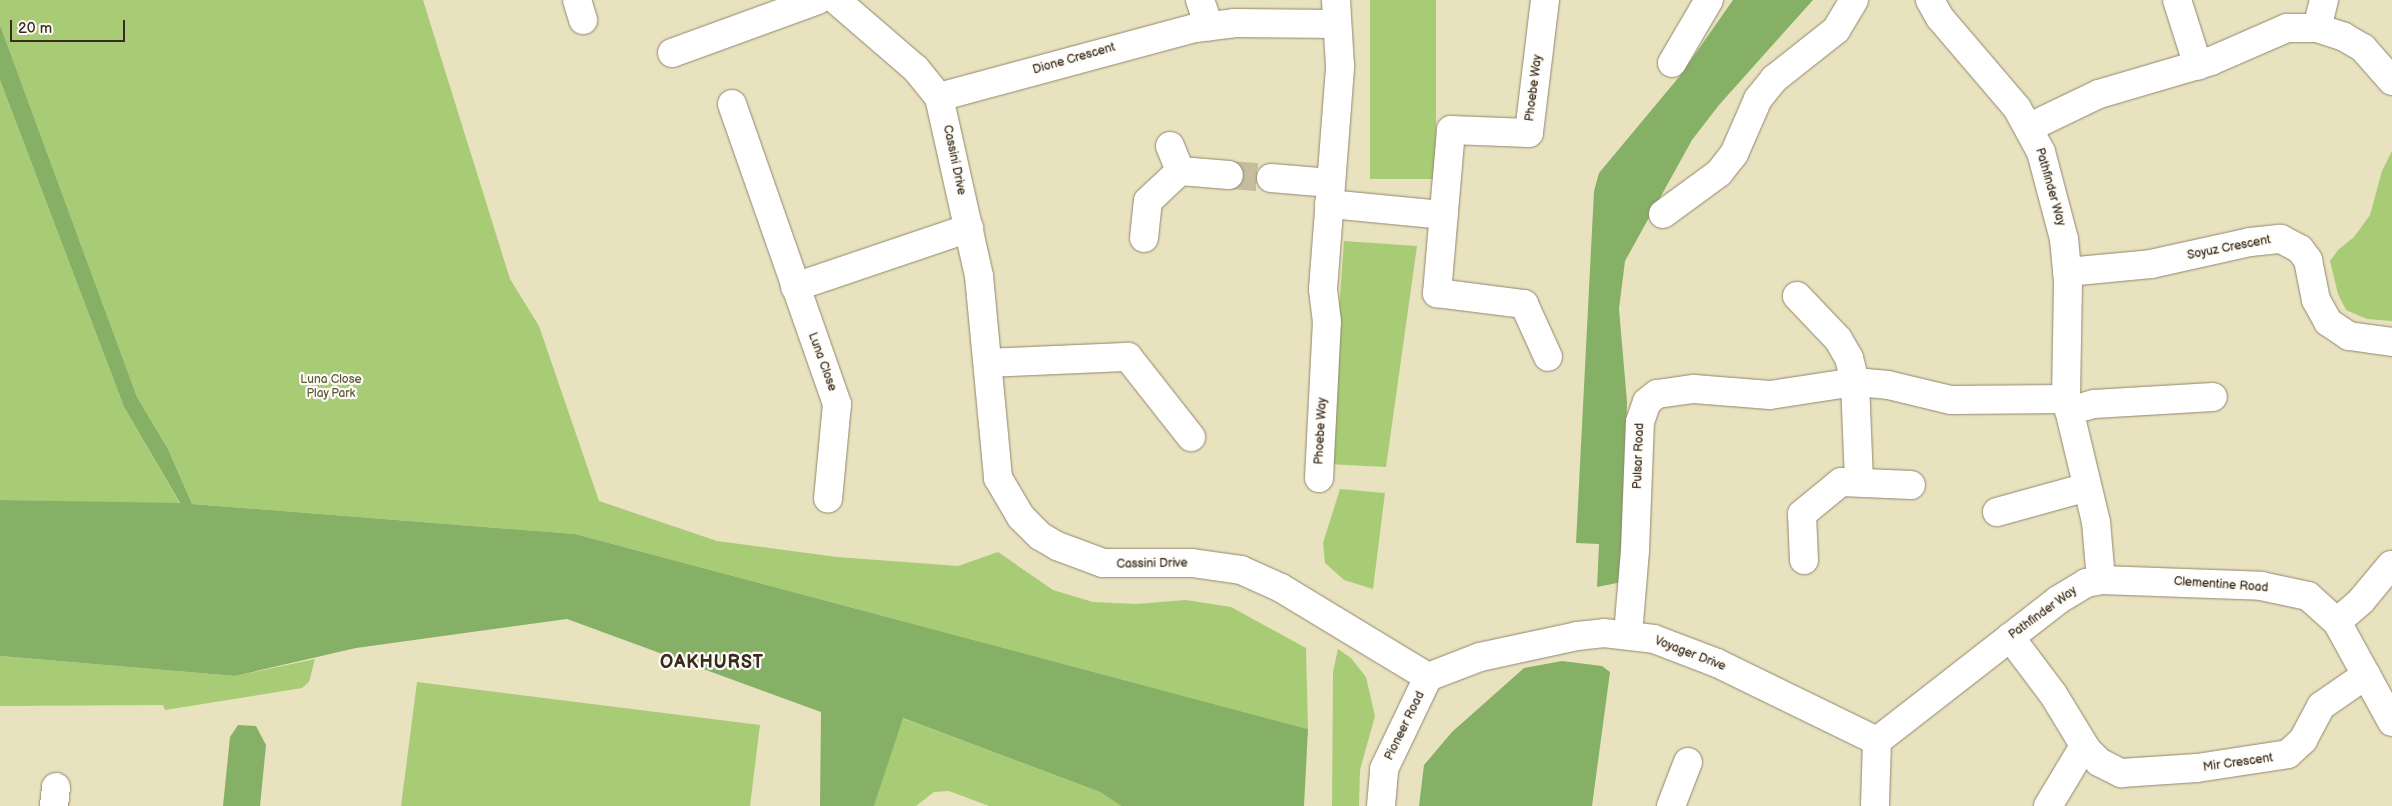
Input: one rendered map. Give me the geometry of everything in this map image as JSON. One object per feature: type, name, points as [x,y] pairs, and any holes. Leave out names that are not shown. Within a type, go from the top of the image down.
[{"type":"street","points":[[672,53],[818,0]]},
{"type":"street","name":"Cassini Drive","points":[[836,0],[916,69],[940,97],[979,276],[989,363],[998,478],[1012,507],[1040,536],[1076,554],[1104,564],[1192,563],[1241,570],[1281,588],[1428,678]]},
{"type":"street","points":[[1200,0],[1209,26]]},
{"type":"street","name":"Phoebe Way","points":[[1545,0],[1529,134],[1451,130],[1437,293],[1524,304],[1548,358]]},
{"type":"street","points":[[1672,63],[1709,0]]},
{"type":"street","points":[[1662,214],[1719,173],[1734,154],[1758,99],[1774,79],[1836,30],[1854,0]]},
{"type":"street","name":"Pathfinder Way","points":[[1877,741],[2010,637],[2075,589],[2100,580],[2096,522],[2068,405],[2067,272],[2064,240],[2051,185],[2041,152],[2030,127],[1940,18],[1930,0]]},
{"type":"street","points":[[2177,0],[2198,66]]},
{"type":"street","points":[[2317,28],[2324,0]]},
{"type":"street","name":"Dione Crescent","points":[[940,97],[1092,54],[1209,26],[1336,12]]},
{"type":"street","name":"Phoebe Way","points":[[1319,478],[1327,322],[1323,288],[1340,66],[1336,12]]},
{"type":"street","points":[[2030,127],[2099,94],[2198,66],[2287,28],[2317,28],[2344,37],[2363,48],[2392,81]]},
{"type":"street","name":"Luna Close","points":[[732,104],[837,404],[828,499]]},
{"type":"street","points":[[1170,146],[1180,171]]},
{"type":"street","points":[[1144,238],[1148,201],[1180,171],[1229,175]]},
{"type":"street","points":[[1271,178],[1330,194],[1443,214]]},
{"type":"street","points":[[795,287],[968,228]]},
{"type":"street","name":"Soyuz Crescent","points":[[2067,272],[2151,264],[2250,242],[2281,240],[2300,249],[2308,260],[2316,300],[2328,322],[2350,336],[2392,342]]},
{"type":"street","points":[[1797,296],[1838,339],[1849,358],[1855,382],[1859,482]]},
{"type":"street","points":[[989,363],[1128,357],[1191,437]]},
{"type":"street","name":"Pulsar Road","points":[[1628,634],[1636,541],[1641,412],[1646,402],[1657,394],[1677,390],[1770,395],[1855,382],[1888,385],[1951,400],[2068,405]]},
{"type":"street","points":[[2068,405],[2213,397]]},
{"type":"street","points":[[1804,560],[1802,514],[1841,482],[1911,485]]},
{"type":"street","points":[[1997,512],[2087,487]]},
{"type":"street","points":[[2337,622],[2361,601],[2391,565]]},
{"type":"street","name":"Clementine Road","points":[[2100,580],[2238,585],[2284,590],[2316,601],[2337,622],[2392,722]]},
{"type":"street","name":"Voyager Drive","points":[[1428,678],[1480,657],[1515,648],[1577,636],[1628,634],[1654,639],[1717,663],[1877,741]]},
{"type":"street","name":"Mir Crescent","points":[[2010,637],[2053,694],[2084,746],[2109,769],[2128,774],[2278,757],[2288,754],[2303,740],[2325,702],[2366,675]]},
{"type":"street","name":"Pioneer Road","points":[[1381,806],[1384,769],[1428,678]]},
{"type":"street","points":[[1875,806],[1877,741]]},
{"type":"street","points":[[2048,806],[2084,746]]},
{"type":"street","points":[[1671,806],[1688,762]]},
{"type":"green space","name":"Luna Close Play Park","points":[[0,0],[423,0],[510,279],[539,326],[599,501],[717,541],[837,557],[958,566],[998,552],[1053,590],[1093,602],[1136,604],[1186,600],[1231,607],[1306,648],[1308,729],[575,534],[192,504],[168,449],[137,397],[0,25]]},
{"type":"green space","points":[[1370,0],[1436,0],[1436,179],[1370,179]]},
{"type":"green space","points":[[1733,0],[1813,0],[1719,105],[1692,140],[1625,261],[1619,309],[1627,402],[1622,582],[1597,587],[1599,544],[1576,543],[1594,191],[1599,173],[1679,77]]},
{"type":"green space","points":[[0,25],[137,397],[168,449],[192,504],[575,534],[1308,729],[1304,806],[1121,806],[1100,792],[903,718],[874,806],[820,806],[821,712],[567,619],[356,648],[235,676],[0,656],[0,500],[180,503],[124,407],[0,80]]},
{"type":"green space","points":[[0,80],[124,407],[180,504],[0,500]]},
{"type":"green space","points":[[2392,151],[2392,321],[2367,319],[2346,310],[2338,294],[2330,261],[2338,250],[2354,237],[2370,215],[2382,171]]},
{"type":"green space","points":[[1344,241],[1417,246],[1386,467],[1328,464]]},
{"type":"green space","points":[[1340,489],[1385,493],[1373,589],[1344,580],[1325,563],[1323,543]]},
{"type":"green space","points":[[1338,649],[1351,658],[1366,677],[1375,716],[1360,770],[1359,806],[1332,806],[1333,672]]},
{"type":"green space","points":[[0,656],[235,676],[315,659],[309,682],[302,688],[165,710],[163,705],[0,706]]},
{"type":"green space","points":[[1562,661],[1602,666],[1610,672],[1592,806],[1419,806],[1424,765],[1452,732],[1524,668]]},
{"type":"green space","points":[[417,682],[760,725],[750,806],[401,806]]},
{"type":"green space","points":[[902,718],[1100,792],[1121,806],[989,806],[949,791],[934,792],[916,806],[874,806]]},
{"type":"green space","points":[[238,725],[256,726],[266,745],[260,806],[223,806],[230,737]]},
{"type":"tunnel","points":[[1229,175],[1271,178]]},
{"type":"district","name":"OAKHURST","points":[[712,663]]}]
